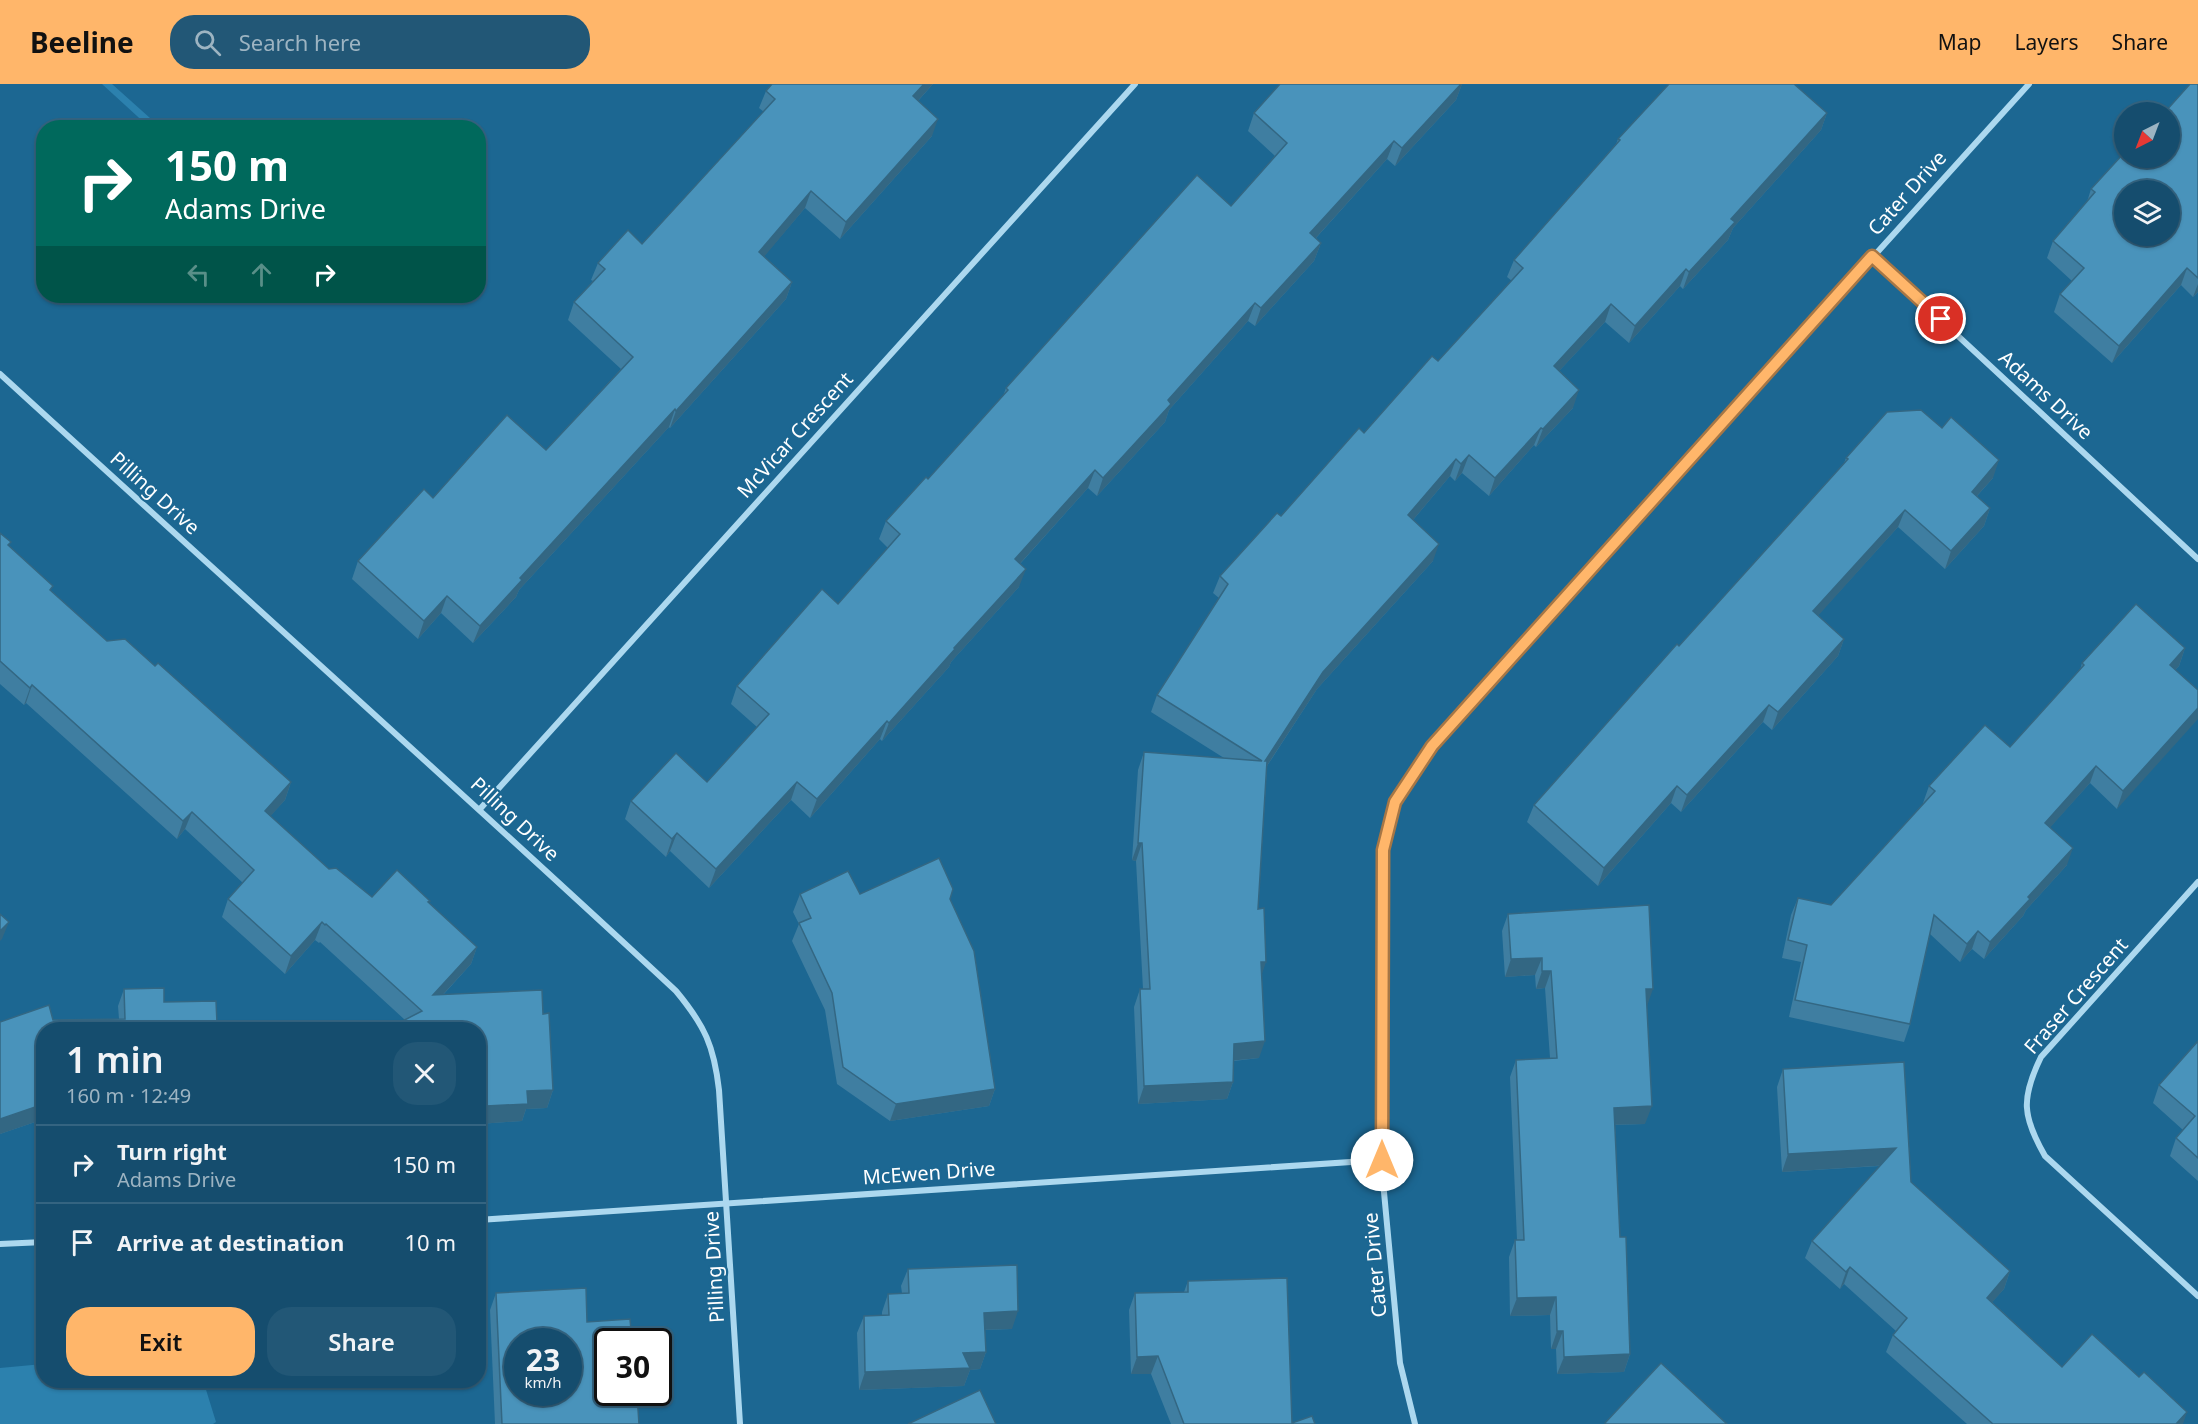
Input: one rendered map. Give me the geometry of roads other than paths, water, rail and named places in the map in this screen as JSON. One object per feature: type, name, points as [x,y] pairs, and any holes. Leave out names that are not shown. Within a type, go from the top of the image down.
[{"type":"street","name":"McVicar Crescent","points":[[480,809],[1135,84]]},
{"type":"street","name":"Cater Drive","points":[[1415,1424],[1400,1363],[1382,1160],[1383,850],[1395,802],[1432,746],[2029,84]]},
{"type":"street","name":"Adams Drive","points":[[1872,256],[2198,559]]},
{"type":"street","name":"Pilling Drive","points":[[0,374],[480,809],[676,991],[693,1012],[707,1035],[716,1062],[740,1424]]},
{"type":"street","name":"Fraser Crescent","points":[[2198,882],[2041,1057],[2030,1079],[2026,1105],[2031,1132],[2044,1156],[2198,1296]]},
{"type":"street","name":"McEwen Drive","points":[[486,1219],[1382,1160]]},
{"type":"street","points":[[0,1244],[36,1242]]}]
